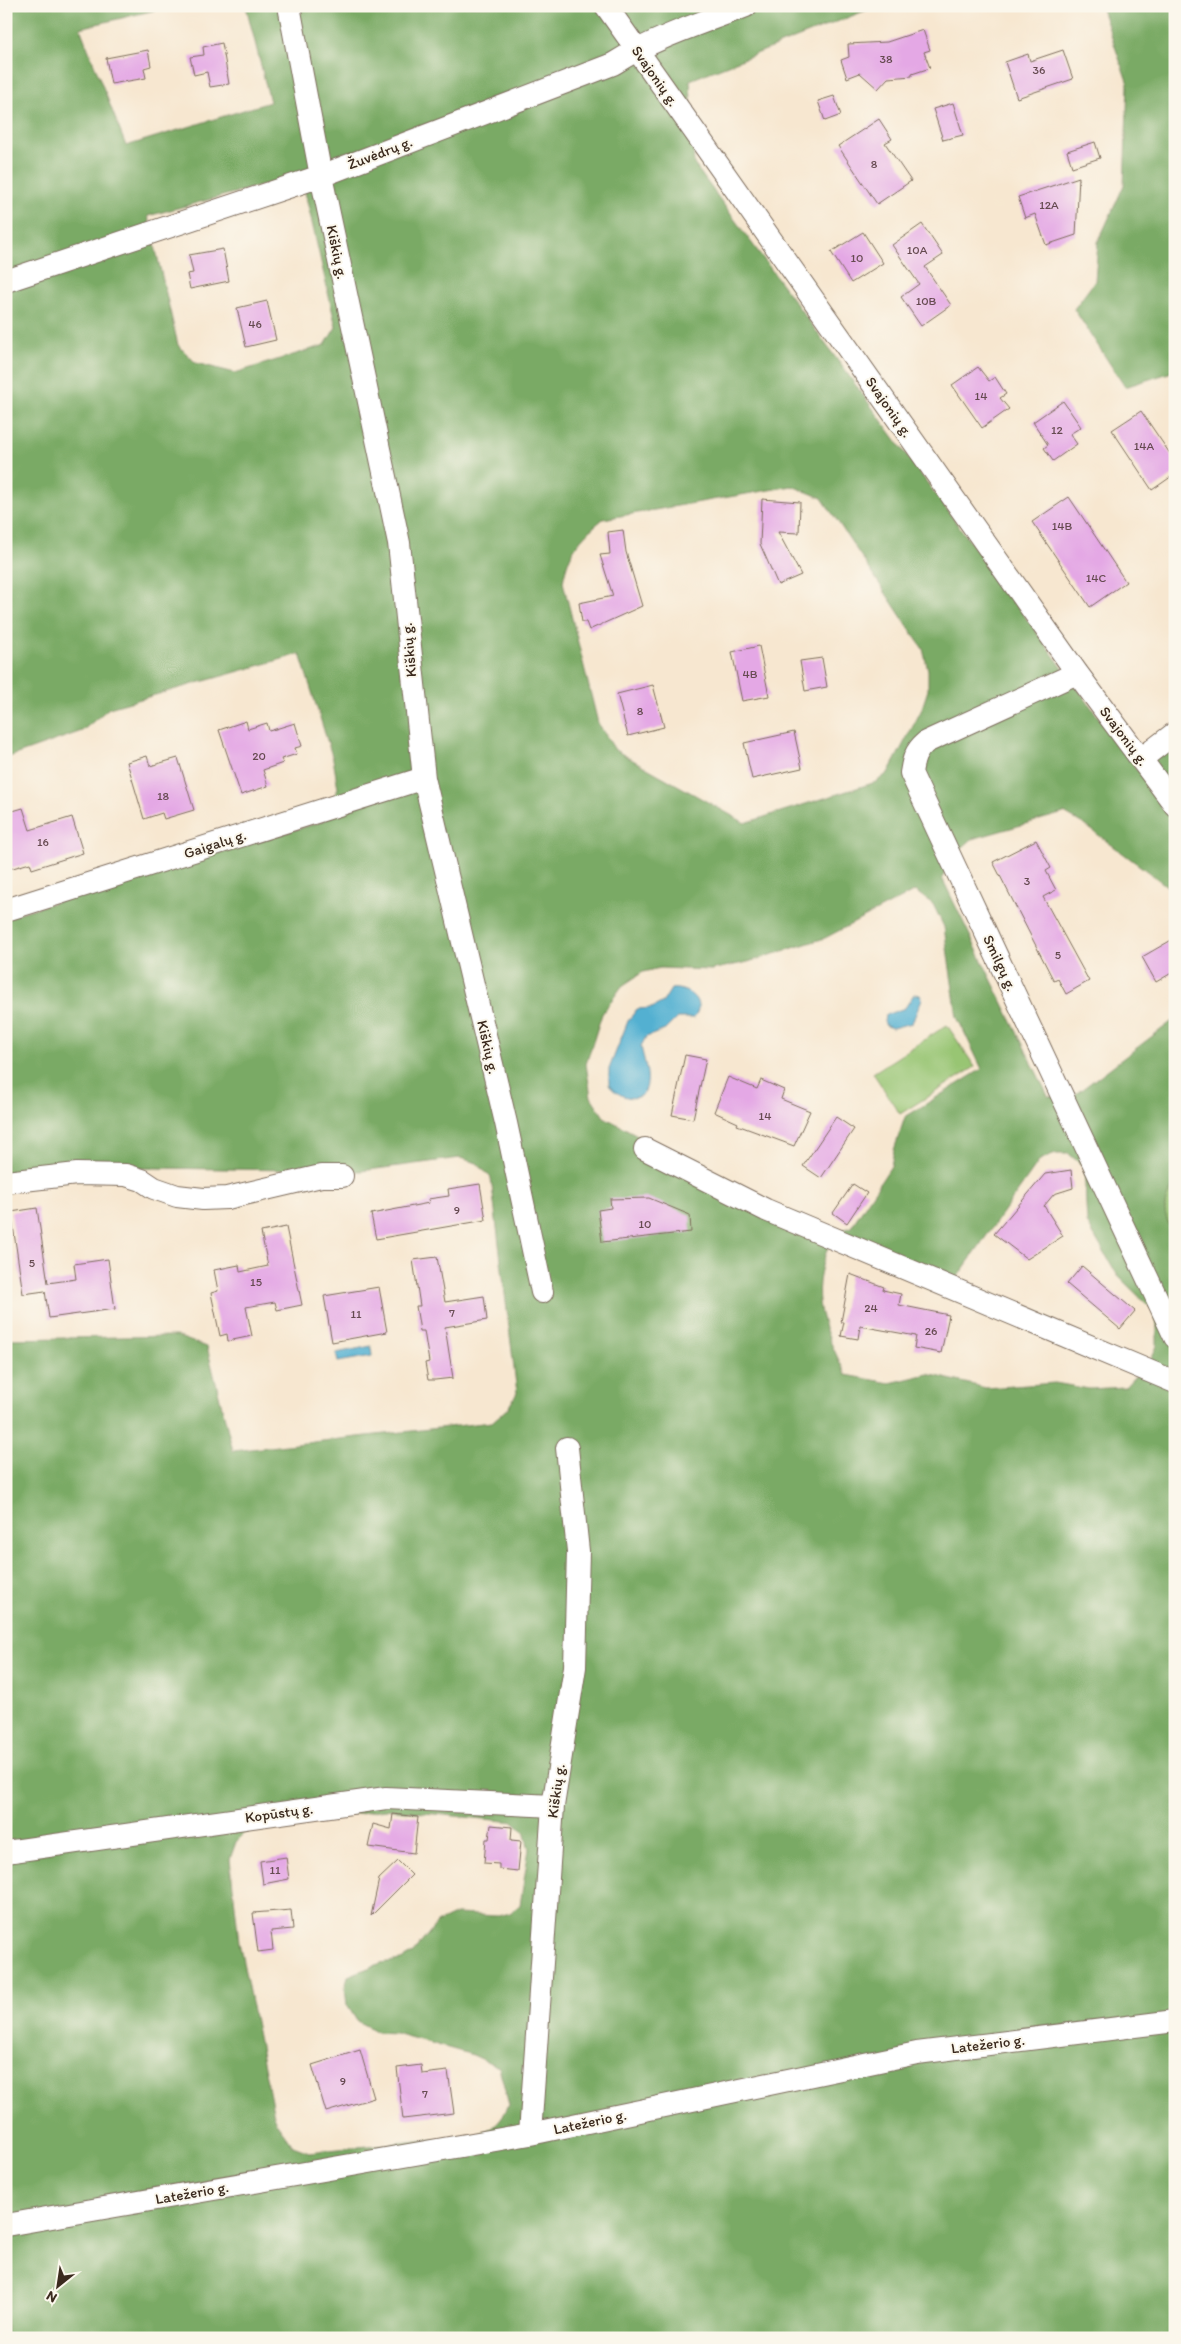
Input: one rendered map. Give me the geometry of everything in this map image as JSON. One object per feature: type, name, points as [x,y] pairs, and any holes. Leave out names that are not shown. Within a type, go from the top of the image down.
[{"type":"street","name":"Kiškių g.","points":[[289,6],[321,176],[399,542],[424,778],[506,1123],[542,1292]]},
{"type":"street","name":"Svajonių g.","points":[[606,6],[1077,674],[1175,805]]},
{"type":"street","name":"Žuvėdrų g.","points":[[6,281],[321,176],[613,64],[636,49],[746,6]]},
{"type":"street","name":"Smilgų g.","points":[[1077,674],[926,742],[917,749],[911,773],[1175,1337]]},
{"type":"street","points":[[1141,758],[1175,733]]},
{"type":"street","name":"Gaigalų g.","points":[[6,910],[424,778]]},
{"type":"street","points":[[645,1149],[766,1210],[1175,1382]]},
{"type":"street","points":[[6,1182],[77,1174],[126,1175],[177,1196],[203,1199],[227,1198],[321,1176],[342,1176]]},
{"type":"street","name":"Kiškių g.","points":[[530,2134],[553,1806],[575,1667],[578,1550],[567,1448]]},
{"type":"street","name":"Kopūstų g.","points":[[6,1852],[386,1798],[553,1806]]},
{"type":"street","name":"Latežerio g.","points":[[6,2226],[530,2134],[917,2053],[1175,2021]]},
{"type":"green space","points":[[6,6],[172,6],[80,28],[126,146],[270,102],[246,6],[877,6],[690,80],[694,164],[1138,771],[1175,746],[1175,892],[1085,825],[1064,813],[972,839],[955,854],[942,878],[1048,1096],[1069,1099],[1175,1019],[1175,1184],[1167,1199],[1165,1210],[1175,1238],[1175,1389],[1171,1412],[1175,1420],[1175,2338],[6,2338],[6,1815],[9,1811],[6,1802],[6,1339],[176,1336],[207,1347],[233,1451],[492,1422],[508,1408],[517,1393],[491,1178],[477,1163],[460,1158],[361,1171],[154,1168],[20,1171],[6,1176],[6,917],[324,821],[338,788],[333,759],[300,654],[109,708],[82,731],[6,758]],"holes":[[[301,175],[336,327],[325,345],[235,373],[196,363],[178,345],[148,216]],[[792,486],[822,498],[923,649],[928,670],[928,690],[921,711],[888,773],[876,782],[745,823],[615,750],[598,723],[563,582],[568,561],[576,546],[603,519]],[[915,891],[933,904],[944,927],[957,1017],[982,1069],[905,1117],[894,1150],[891,1166],[851,1227],[837,1232],[738,1189],[604,1117],[591,1097],[586,1064],[602,1014],[622,986],[643,972],[660,968],[711,970],[748,962],[825,938]],[[1053,1154],[1069,1154],[1084,1167],[1087,1223],[1118,1276],[1153,1310],[1157,1324],[1157,1346],[1151,1359],[1125,1387],[1089,1389],[1055,1383],[986,1388],[928,1374],[890,1383],[846,1375],[825,1327],[819,1297],[822,1264],[829,1245],[884,1247],[954,1282],[1040,1160]],[[385,1809],[514,1822],[524,1831],[529,1849],[520,1905],[510,1913],[499,1916],[456,1914],[437,1923],[413,1953],[401,1960],[381,1963],[348,1976],[345,1988],[347,2005],[357,2021],[377,2032],[395,2033],[473,2055],[499,2067],[509,2105],[503,2116],[496,2123],[477,2135],[309,2152],[293,2146],[275,2121],[239,1942],[230,1859],[236,1842],[247,1831]]]},
{"type":"green space","points":[[1101,6],[1175,6],[1175,376],[1172,372],[1125,387],[1074,309],[1095,281],[1098,242],[1124,185],[1128,84]]},
{"type":"green space","points":[[947,1025],[975,1067],[900,1114],[873,1073]]},
{"type":"green space","points":[[1175,1184],[1175,1238],[1166,1216],[1165,1205]]},
{"type":"water","points":[[671,989],[683,990],[693,996],[697,1001],[697,1012],[694,1018],[677,1018],[665,1030],[646,1037],[641,1046],[647,1075],[645,1091],[636,1097],[624,1096],[613,1090],[609,1085],[609,1069],[628,1021],[637,1009],[652,1008],[663,1002]]},
{"type":"water","points":[[914,994],[920,995],[922,999],[912,1023],[892,1028],[886,1026],[884,1022],[885,1015],[905,1008]]},
{"type":"water","points":[[371,1346],[372,1356],[338,1362],[336,1353]]},
{"type":"building","points":[[923,30],[930,50],[924,52],[930,68],[912,74],[912,76],[888,78],[878,89],[860,73],[847,78],[841,60],[849,57],[848,44],[887,42]]},
{"type":"building","points":[[222,43],[229,84],[210,87],[207,72],[194,75],[190,57],[204,55],[203,47]]},
{"type":"building","points":[[148,50],[151,66],[144,68],[146,78],[111,84],[106,58]]},
{"type":"building","points":[[1063,50],[1073,79],[1017,98],[1005,62],[1028,54],[1030,61]]},
{"type":"building","points":[[834,96],[841,115],[825,121],[818,101]]},
{"type":"building","points":[[953,103],[963,135],[943,140],[933,109]]},
{"type":"building","points":[[879,119],[892,139],[885,143],[911,181],[877,204],[838,146]]},
{"type":"building","points":[[1095,142],[1100,158],[1072,167],[1067,151]]},
{"type":"building","points":[[1079,177],[1076,235],[1046,245],[1035,214],[1025,218],[1018,197]]},
{"type":"building","points":[[922,224],[943,255],[925,267],[951,305],[921,326],[901,297],[919,284],[892,245]]},
{"type":"building","points":[[863,232],[883,263],[851,283],[831,252]]},
{"type":"building","points":[[223,249],[229,281],[190,289],[187,274],[193,273],[189,255]]},
{"type":"building","points":[[267,301],[276,340],[246,347],[237,308]]},
{"type":"building","points":[[978,367],[989,381],[995,377],[1006,394],[1000,398],[1009,409],[982,428],[952,385]]},
{"type":"building","points":[[1063,401],[1081,427],[1070,434],[1077,444],[1053,461],[1044,448],[1048,445],[1033,422]]},
{"type":"building","points":[[1141,411],[1175,461],[1175,474],[1152,490],[1112,430]]},
{"type":"building","points":[[1069,497],[1126,582],[1090,607],[1032,522]]},
{"type":"building","points":[[762,499],[800,502],[799,533],[778,532],[801,575],[778,585],[760,544]]},
{"type":"building","points":[[623,530],[626,552],[642,606],[589,630],[586,622],[582,622],[579,603],[613,596],[600,555],[610,554],[608,532]]},
{"type":"building","points":[[759,646],[769,696],[742,701],[732,652]]},
{"type":"building","points":[[822,658],[827,687],[805,691],[800,661]]},
{"type":"building","points":[[653,685],[664,727],[628,736],[617,694]]},
{"type":"building","points":[[246,721],[248,729],[267,723],[269,731],[295,723],[302,746],[295,748],[297,754],[281,759],[283,763],[263,770],[268,786],[241,795],[219,730]]},
{"type":"building","points":[[794,732],[802,768],[752,779],[744,743]]},
{"type":"building","points":[[147,756],[150,766],[178,758],[194,810],[164,819],[162,813],[144,819],[127,762]]},
{"type":"building","points":[[23,808],[30,830],[72,817],[83,853],[32,869],[30,863],[6,870],[6,813]]},
{"type":"building","points":[[1036,840],[1051,868],[1046,871],[1056,890],[1043,897],[1089,981],[1066,994],[1058,979],[1054,981],[993,862]]},
{"type":"building","points":[[1175,938],[1175,971],[1156,982],[1142,957]]},
{"type":"building","points":[[685,1055],[706,1059],[693,1119],[672,1115]]},
{"type":"building","points":[[728,1077],[757,1089],[761,1080],[784,1090],[781,1099],[810,1111],[794,1146],[737,1125],[738,1123],[714,1112]]},
{"type":"building","points":[[836,1117],[854,1129],[821,1178],[803,1166]]},
{"type":"building","points":[[1071,1170],[1073,1188],[1054,1194],[1044,1206],[1063,1236],[1027,1259],[994,1234],[1045,1174]]},
{"type":"building","points":[[480,1184],[486,1220],[376,1239],[371,1214],[429,1203],[428,1199],[449,1196],[448,1189]]},
{"type":"building","points":[[853,1184],[867,1193],[847,1223],[833,1213]]},
{"type":"building","points":[[649,1198],[690,1215],[691,1232],[602,1242],[598,1210],[611,1208],[610,1199]]},
{"type":"building","points":[[37,1208],[48,1283],[76,1279],[74,1264],[108,1259],[115,1309],[49,1318],[45,1291],[23,1294],[11,1212]]},
{"type":"building","points":[[286,1227],[302,1305],[277,1310],[275,1302],[246,1307],[252,1336],[228,1341],[227,1334],[220,1336],[211,1293],[218,1291],[214,1270],[239,1265],[240,1272],[268,1266],[261,1232]]},
{"type":"building","points":[[437,1257],[445,1302],[484,1296],[487,1320],[445,1327],[453,1378],[428,1380],[425,1363],[429,1362],[424,1331],[420,1331],[416,1306],[420,1306],[413,1260]]},
{"type":"building","points":[[1082,1266],[1135,1311],[1120,1329],[1067,1284]]},
{"type":"building","points":[[850,1274],[884,1287],[883,1290],[901,1294],[899,1305],[949,1315],[941,1353],[914,1348],[916,1336],[860,1326],[858,1339],[841,1336],[844,1322],[841,1322]]},
{"type":"building","points":[[379,1287],[387,1332],[332,1342],[324,1296]]},
{"type":"building","points":[[393,1814],[418,1817],[414,1853],[368,1847],[373,1824],[391,1829]]},
{"type":"building","points":[[491,1825],[512,1827],[511,1840],[521,1841],[518,1871],[499,1869],[499,1864],[484,1863],[486,1839],[489,1839]]},
{"type":"building","points":[[286,1857],[289,1879],[263,1884],[260,1861]]},
{"type":"building","points":[[398,1861],[412,1875],[371,1916],[379,1879]]},
{"type":"building","points":[[291,1910],[293,1929],[271,1931],[273,1950],[258,1952],[253,1913]]},
{"type":"building","points":[[360,2050],[374,2098],[326,2112],[312,2065]]},
{"type":"building","points":[[421,2065],[422,2074],[448,2071],[454,2113],[403,2119],[397,2068]]}]
